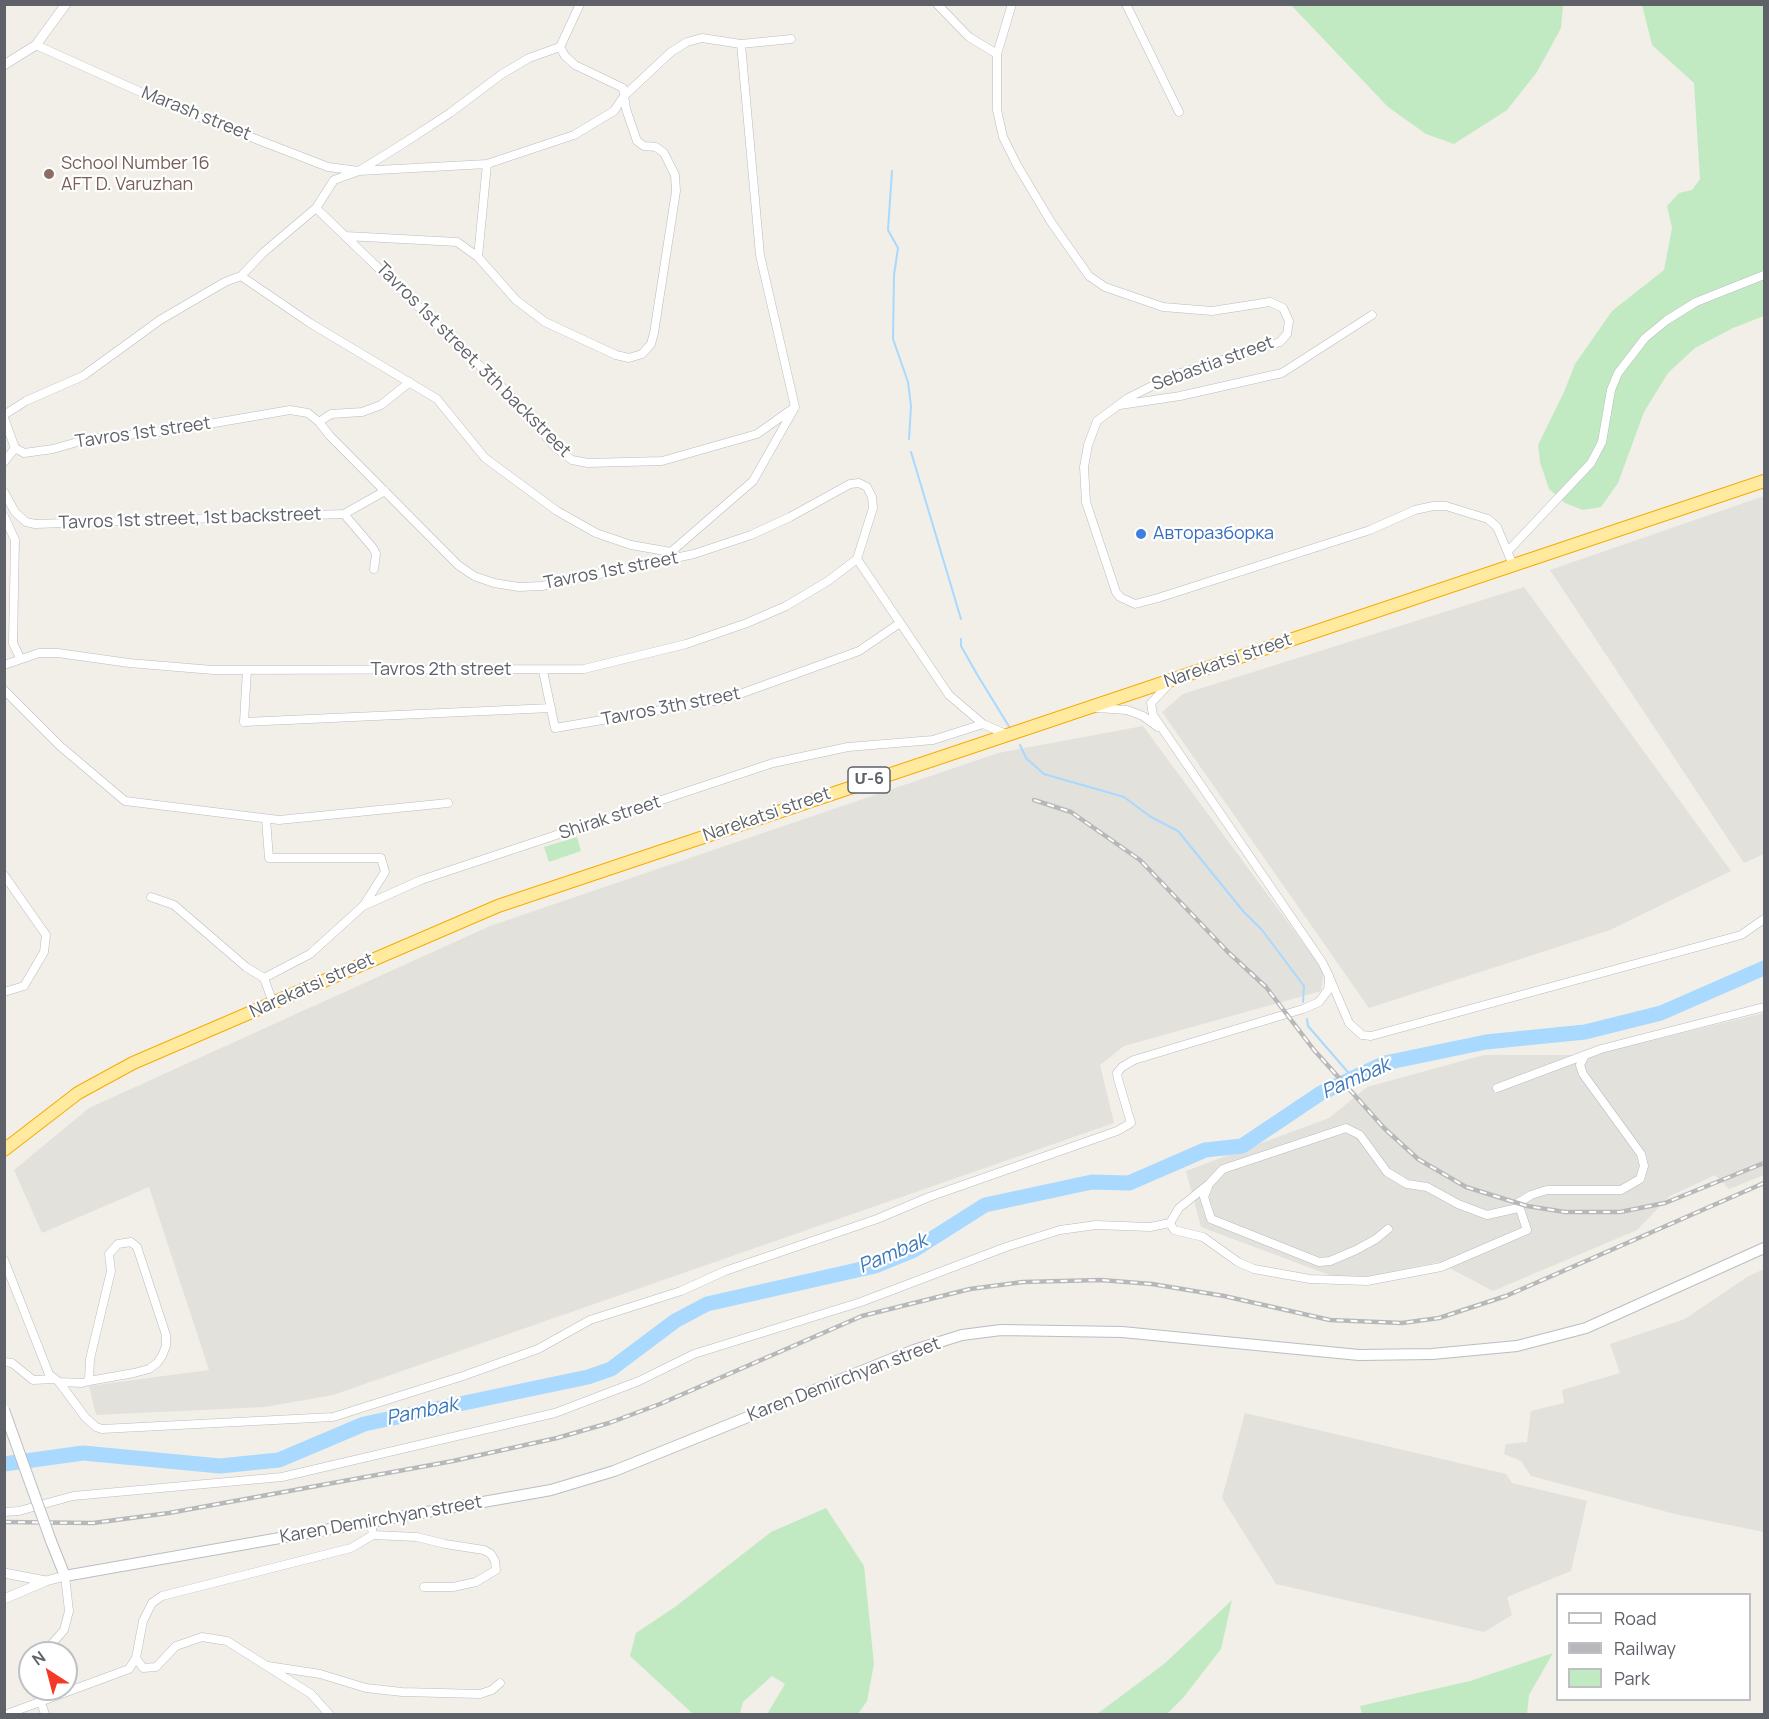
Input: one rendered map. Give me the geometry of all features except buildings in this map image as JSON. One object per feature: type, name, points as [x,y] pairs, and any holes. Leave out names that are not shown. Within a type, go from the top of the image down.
[{"type":"highway","name":"Narekatsi street","points":[[4,1150],[58,1107],[133,1063],[498,906],[1764,481]]},
{"type":"main road","name":"Karen Demirchyan street","points":[[65,1576],[551,1490],[614,1471],[914,1350],[962,1335],[1001,1330],[1090,1331],[1359,1355],[1492,1350],[1554,1338],[1586,1328],[1764,1248]]},
{"type":"main road","points":[[4,1410],[65,1576]]},
{"type":"street","points":[[4,65],[36,45],[66,4]]},
{"type":"street","points":[[4,462],[15,448],[4,416],[26,401],[83,376],[160,320],[225,282],[241,276],[264,252],[316,208],[334,180],[359,171],[450,113],[502,74],[530,58],[560,47],[580,4]]},
{"type":"street","points":[[937,4],[969,37],[997,54]]},
{"type":"street","name":"Sebastia street","points":[[1012,4],[997,54],[997,110],[1003,137],[1046,213],[1089,276],[1105,287],[1163,307],[1212,311],[1270,302],[1277,304],[1287,314],[1290,327],[1280,342],[1174,375],[1116,406],[1097,421],[1093,430],[1083,480],[1086,502],[1116,592],[1126,601],[1142,603],[1370,530],[1415,510],[1433,506],[1446,506],[1488,519],[1497,527],[1513,565]]},
{"type":"street","points":[[1126,4],[1179,112]]},
{"type":"street","points":[[359,171],[487,164],[574,135],[614,111],[624,96],[671,52],[687,42],[702,38],[741,44],[791,39]]},
{"type":"street","points":[[241,276],[310,323],[437,399],[485,458],[557,511],[596,533],[671,555],[753,481],[795,406],[760,255],[741,44]]},
{"type":"street","name":"Marash street","points":[[36,45],[176,108],[328,167],[359,171]]},
{"type":"street","points":[[346,236],[457,242],[478,256],[516,300],[545,322],[616,355],[629,358],[642,354],[647,349],[654,333],[676,191],[675,175],[664,153],[656,147],[644,146],[633,134],[623,88],[569,61],[560,47]]},
{"type":"street","points":[[478,256],[487,164]]},
{"type":"street","name":"Tavros 1st street, 3th backstreet","points":[[316,208],[500,385],[556,448],[572,460],[588,463],[662,461],[757,434],[795,406]]},
{"type":"street","points":[[1508,551],[1591,463],[1602,442],[1611,390],[1618,373],[1645,338],[1667,320],[1696,302],[1764,275]]},
{"type":"street","points":[[1116,406],[1180,396],[1282,373],[1371,315]]},
{"type":"street","points":[[319,422],[331,414],[362,412],[381,405],[410,382]]},
{"type":"street","name":"Tavros 1st street","points":[[15,448],[24,453],[38,452],[88,439],[168,431],[290,410],[308,413],[458,565],[474,576],[494,583],[542,586],[751,535],[790,518],[850,484],[859,483],[867,487],[872,497],[873,508],[857,558]]},
{"type":"street","name":"Tavros 1st street, 1st backstreet","points":[[4,492],[15,512],[26,522],[35,524],[344,514],[385,491]]},
{"type":"street","points":[[344,514],[373,548],[376,554],[374,569]]},
{"type":"street","points":[[4,516],[15,540],[13,643],[20,658]]},
{"type":"street","points":[[857,558],[949,695],[982,724],[1008,735]]},
{"type":"street","name":"Tavros 2th street","points":[[4,665],[39,653],[58,652],[158,666],[247,670],[543,671],[584,669],[632,659],[747,623],[786,606],[828,581],[857,558]]},
{"type":"street","points":[[4,620],[14,626]]},
{"type":"street","name":"Tavros 3th street","points":[[543,671],[555,728],[726,699],[859,651],[900,623]]},
{"type":"street","points":[[247,670],[244,722],[551,708]]},
{"type":"street","points":[[1176,678],[1151,703],[1154,716],[1329,976],[1349,1023],[1362,1035],[1371,1036],[1741,935],[1764,919]]},
{"type":"street","points":[[4,690],[60,746],[125,801],[266,819],[448,804]]},
{"type":"street","points":[[1088,708],[1127,710],[1143,716],[1164,732]]},
{"type":"street","name":"Shirak street","points":[[264,978],[310,954],[363,906],[421,880],[773,763],[848,747],[933,740],[982,724]]},
{"type":"street","points":[[266,819],[269,858],[381,858],[385,872],[363,906]]},
{"type":"street","points":[[4,875],[46,935],[44,952],[24,986],[4,992]]},
{"type":"street","points":[[151,897],[174,905],[246,968],[264,978],[273,1003]]},
{"type":"street","points":[[4,1260],[44,1364],[90,1424],[102,1429],[343,1415],[538,1349],[590,1320],[681,1291],[725,1271],[877,1219],[929,1197],[1117,1131],[1131,1123],[1117,1073],[1122,1067],[1134,1060],[1318,1002],[1328,990],[1329,976]]},
{"type":"street","points":[[1497,1088],[1601,1048],[1764,1007]]},
{"type":"street","points":[[1170,1223],[1174,1230],[1203,1237],[1238,1262],[1254,1269],[1310,1279],[1367,1281],[1441,1267],[1527,1230],[1518,1203],[1539,1192],[1621,1190],[1634,1184],[1644,1174],[1641,1154],[1583,1074],[1580,1065],[1585,1055]]},
{"type":"street","points":[[4,1512],[19,1511],[73,1496],[282,1477],[555,1413],[639,1380],[694,1353],[861,1302],[1060,1230],[1096,1225],[1150,1227],[1170,1223],[1179,1208],[1209,1185],[1223,1169],[1346,1128],[1360,1136],[1387,1172],[1407,1184],[1427,1187],[1458,1204],[1486,1215],[1518,1208]]},
{"type":"street","points":[[1209,1185],[1204,1197],[1211,1218],[1319,1262],[1330,1261],[1356,1250],[1388,1229]]},
{"type":"street","points":[[4,1362],[12,1363],[33,1380],[89,1381],[149,1369],[157,1363],[166,1346],[165,1335],[137,1247],[131,1242],[118,1244],[109,1254],[111,1270],[90,1359],[89,1381]]},
{"type":"street","points":[[371,1523],[374,1535]]},
{"type":"street","points":[[7,1714],[118,1675],[129,1669],[136,1658],[143,1621],[152,1603],[162,1596],[329,1555],[351,1548],[374,1535],[417,1537],[484,1550],[491,1554],[495,1561],[496,1570],[476,1582],[453,1587],[424,1587]]},
{"type":"street","points":[[4,1573],[46,1581]]},
{"type":"street","points":[[6,1597],[65,1576],[69,1611],[64,1630],[54,1641]]},
{"type":"street","points":[[136,1658],[143,1668],[156,1667],[176,1646],[202,1637],[227,1641],[312,1694],[329,1714]]},
{"type":"street","points":[[267,1666],[320,1674],[366,1688],[402,1692],[480,1694],[492,1690],[500,1683]]},
{"type":"street","points":[[40,1703],[45,1714]]},
{"type":"shaded area","points":[[1764,496],[1764,854],[1744,863],[1550,570]]},
{"type":"shaded area","points":[[1524,587],[1731,871],[1610,930],[1369,1008],[1162,712],[1183,694]]},
{"type":"shaded area","points":[[1143,726],[1324,971],[1321,991],[1124,1046],[1100,1065],[1114,1123],[333,1395],[265,1407],[96,1415],[89,1386],[209,1370],[149,1187],[42,1233],[14,1170],[89,1108],[490,926],[998,753]]},
{"type":"shaded area","points":[[1764,1013],[1764,1175],[1729,1189],[1715,1175],[1670,1196],[1637,1230],[1493,1291],[1438,1262],[1370,1277],[1332,1276],[1201,1227],[1186,1171],[1329,1118],[1367,1087],[1484,1055],[1592,1055]]},
{"type":"shaded area","points":[[1764,1269],[1764,1532],[1675,1514],[1531,1476],[1521,1461],[1504,1454],[1506,1444],[1527,1442],[1531,1411],[1564,1403],[1562,1390],[1620,1373],[1610,1344],[1685,1319],[1747,1277]]},
{"type":"shaded area","points":[[1245,1413],[1506,1474],[1512,1483],[1587,1501],[1571,1571],[1507,1597],[1512,1615],[1484,1632],[1276,1584],[1222,1498]]},
{"type":"green space","points":[[1291,5],[1563,5],[1561,28],[1537,72],[1507,110],[1454,144],[1426,134],[1388,107]]},
{"type":"green space","points":[[1642,5],[1764,5],[1764,316],[1733,328],[1695,348],[1668,373],[1644,412],[1618,483],[1601,507],[1583,510],[1565,503],[1549,489],[1540,462],[1538,445],[1575,364],[1612,311],[1664,270],[1672,228],[1667,206],[1679,193],[1692,190],[1700,179],[1694,83],[1652,45]]},
{"type":"green space","points":[[577,837],[581,851],[549,862],[544,847]]},
{"type":"green space","points":[[826,1508],[864,1566],[874,1664],[867,1701],[858,1714],[767,1714],[785,1684],[772,1676],[743,1702],[740,1714],[693,1714],[630,1656],[636,1633],[675,1607],[771,1532]]},
{"type":"green space","points":[[1232,1600],[1221,1649],[1183,1698],[1167,1714],[1097,1714],[1164,1664]]},
{"type":"green space","points":[[1553,1653],[1529,1695],[1527,1714],[1362,1714],[1360,1706],[1470,1681]]},
{"type":"waterway","points":[[892,171],[888,230],[898,248],[894,275],[893,339],[908,382],[911,406],[909,439]]},
{"type":"waterway","points":[[911,452],[961,619]]},
{"type":"waterway","points":[[961,639],[961,646],[1010,728]]},
{"type":"waterway","points":[[1020,745],[1026,758],[1044,774],[1124,797],[1151,817],[1178,831],[1243,911],[1262,930],[1304,986],[1303,1002]]},
{"type":"waterway","name":"Pambak","points":[[4,1464],[83,1453],[220,1466],[279,1460],[364,1424],[588,1377],[611,1369],[675,1321],[707,1304],[875,1266],[914,1250],[985,1205],[1092,1182],[1129,1183],[1205,1150],[1242,1146],[1321,1093],[1385,1063],[1486,1042],[1585,1032],[1661,1013],[1764,968]]},
{"type":"waterway","points":[[1307,1019],[1308,1026],[1353,1078]]},
{"type":"railway","points":[[1034,800],[1071,812],[1140,860],[1228,952],[1266,987],[1314,1050],[1384,1128],[1418,1159],[1466,1187],[1527,1206],[1565,1212],[1620,1212],[1665,1203],[1764,1163]]},
{"type":"railway","points":[[4,1522],[93,1523],[169,1513],[453,1461],[557,1438],[609,1423],[660,1404],[862,1316],[970,1289],[1023,1282],[1101,1280],[1152,1284],[1224,1296],[1330,1320],[1402,1323],[1439,1318],[1506,1296],[1764,1183]]},
{"type":"place","name":"School Number 16 AFT D. Varuzhan","points":[[49,174]]},
{"type":"place","name":"Авторазборка","points":[[1141,534]]}]
